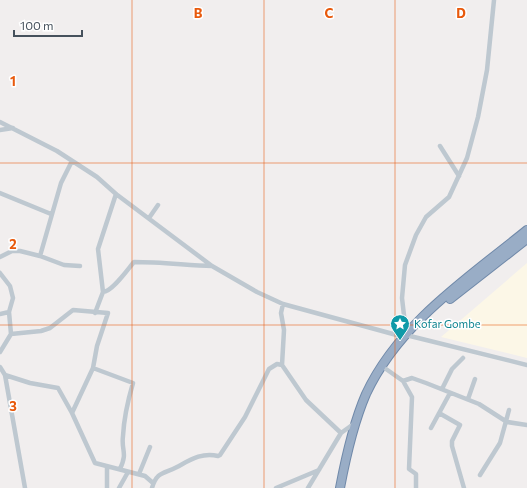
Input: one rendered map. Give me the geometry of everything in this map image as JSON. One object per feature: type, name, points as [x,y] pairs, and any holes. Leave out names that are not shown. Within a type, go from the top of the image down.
[{"type":"highway","points":[[340,488],[355,423],[372,382],[405,336],[433,307],[527,230]]},
{"type":"highway","points":[[344,488],[361,417],[405,336],[527,239]]},
{"type":"street","points":[[405,336],[402,298],[403,276],[409,253],[416,235],[426,217],[448,197],[467,158],[478,117],[489,56],[494,0]]},
{"type":"street","points":[[0,122],[72,161],[96,177],[116,194],[212,266],[257,292],[283,304],[405,336],[527,365]]},
{"type":"street","points":[[0,130],[13,128]]},
{"type":"street","points":[[440,146],[459,176]]},
{"type":"street","points":[[40,256],[61,183],[72,161]]},
{"type":"street","points":[[0,193],[51,214]]},
{"type":"street","points":[[95,313],[103,292],[98,248],[116,194]]},
{"type":"street","points":[[149,218],[158,205]]},
{"type":"street","points":[[0,257],[12,251],[20,250],[64,265],[80,266]]},
{"type":"street","points":[[103,292],[107,292],[111,289],[134,262],[212,266]]},
{"type":"street","points":[[0,273],[10,286],[13,298],[9,312],[11,334],[0,352]]},
{"type":"street","points":[[283,304],[281,313],[284,330],[282,365],[306,400],[341,433]]},
{"type":"street","points":[[11,334],[41,331],[50,328],[73,310],[108,314],[97,346],[93,368],[72,412]]},
{"type":"street","points":[[0,314],[9,312]]},
{"type":"street","points":[[442,389],[452,369],[463,358]]},
{"type":"street","points":[[5,375],[30,383],[60,389],[95,463],[145,476],[153,486],[164,471],[176,468],[189,458],[197,458],[206,454],[220,455],[245,417],[269,369],[277,364],[282,365]]},
{"type":"street","points":[[0,367],[5,375],[25,488]]},
{"type":"street","points":[[93,368],[133,383],[125,413],[122,437],[125,456],[120,469]]},
{"type":"street","points":[[386,369],[402,381],[412,397],[408,469],[416,474],[416,488]]},
{"type":"street","points":[[402,381],[412,378],[468,399],[507,422],[527,425]]},
{"type":"street","points":[[468,399],[475,379]]},
{"type":"street","points":[[431,428],[450,393]]},
{"type":"street","points":[[480,475],[496,451],[507,422],[509,410]]},
{"type":"street","points":[[439,413],[460,426],[452,441],[452,446],[464,488]]},
{"type":"street","points":[[308,488],[341,433],[355,423]]},
{"type":"street","points":[[139,474],[150,446]]},
{"type":"street","points":[[106,488],[107,466]]},
{"type":"street","points":[[276,488],[318,470]]},
{"type":"street","points":[[119,488],[128,472]]},
{"type":"shaded area","points":[[527,263],[527,358],[441,337]]},
{"type":"place","name":"Kofar Gombe","points":[[400,341]]}]
